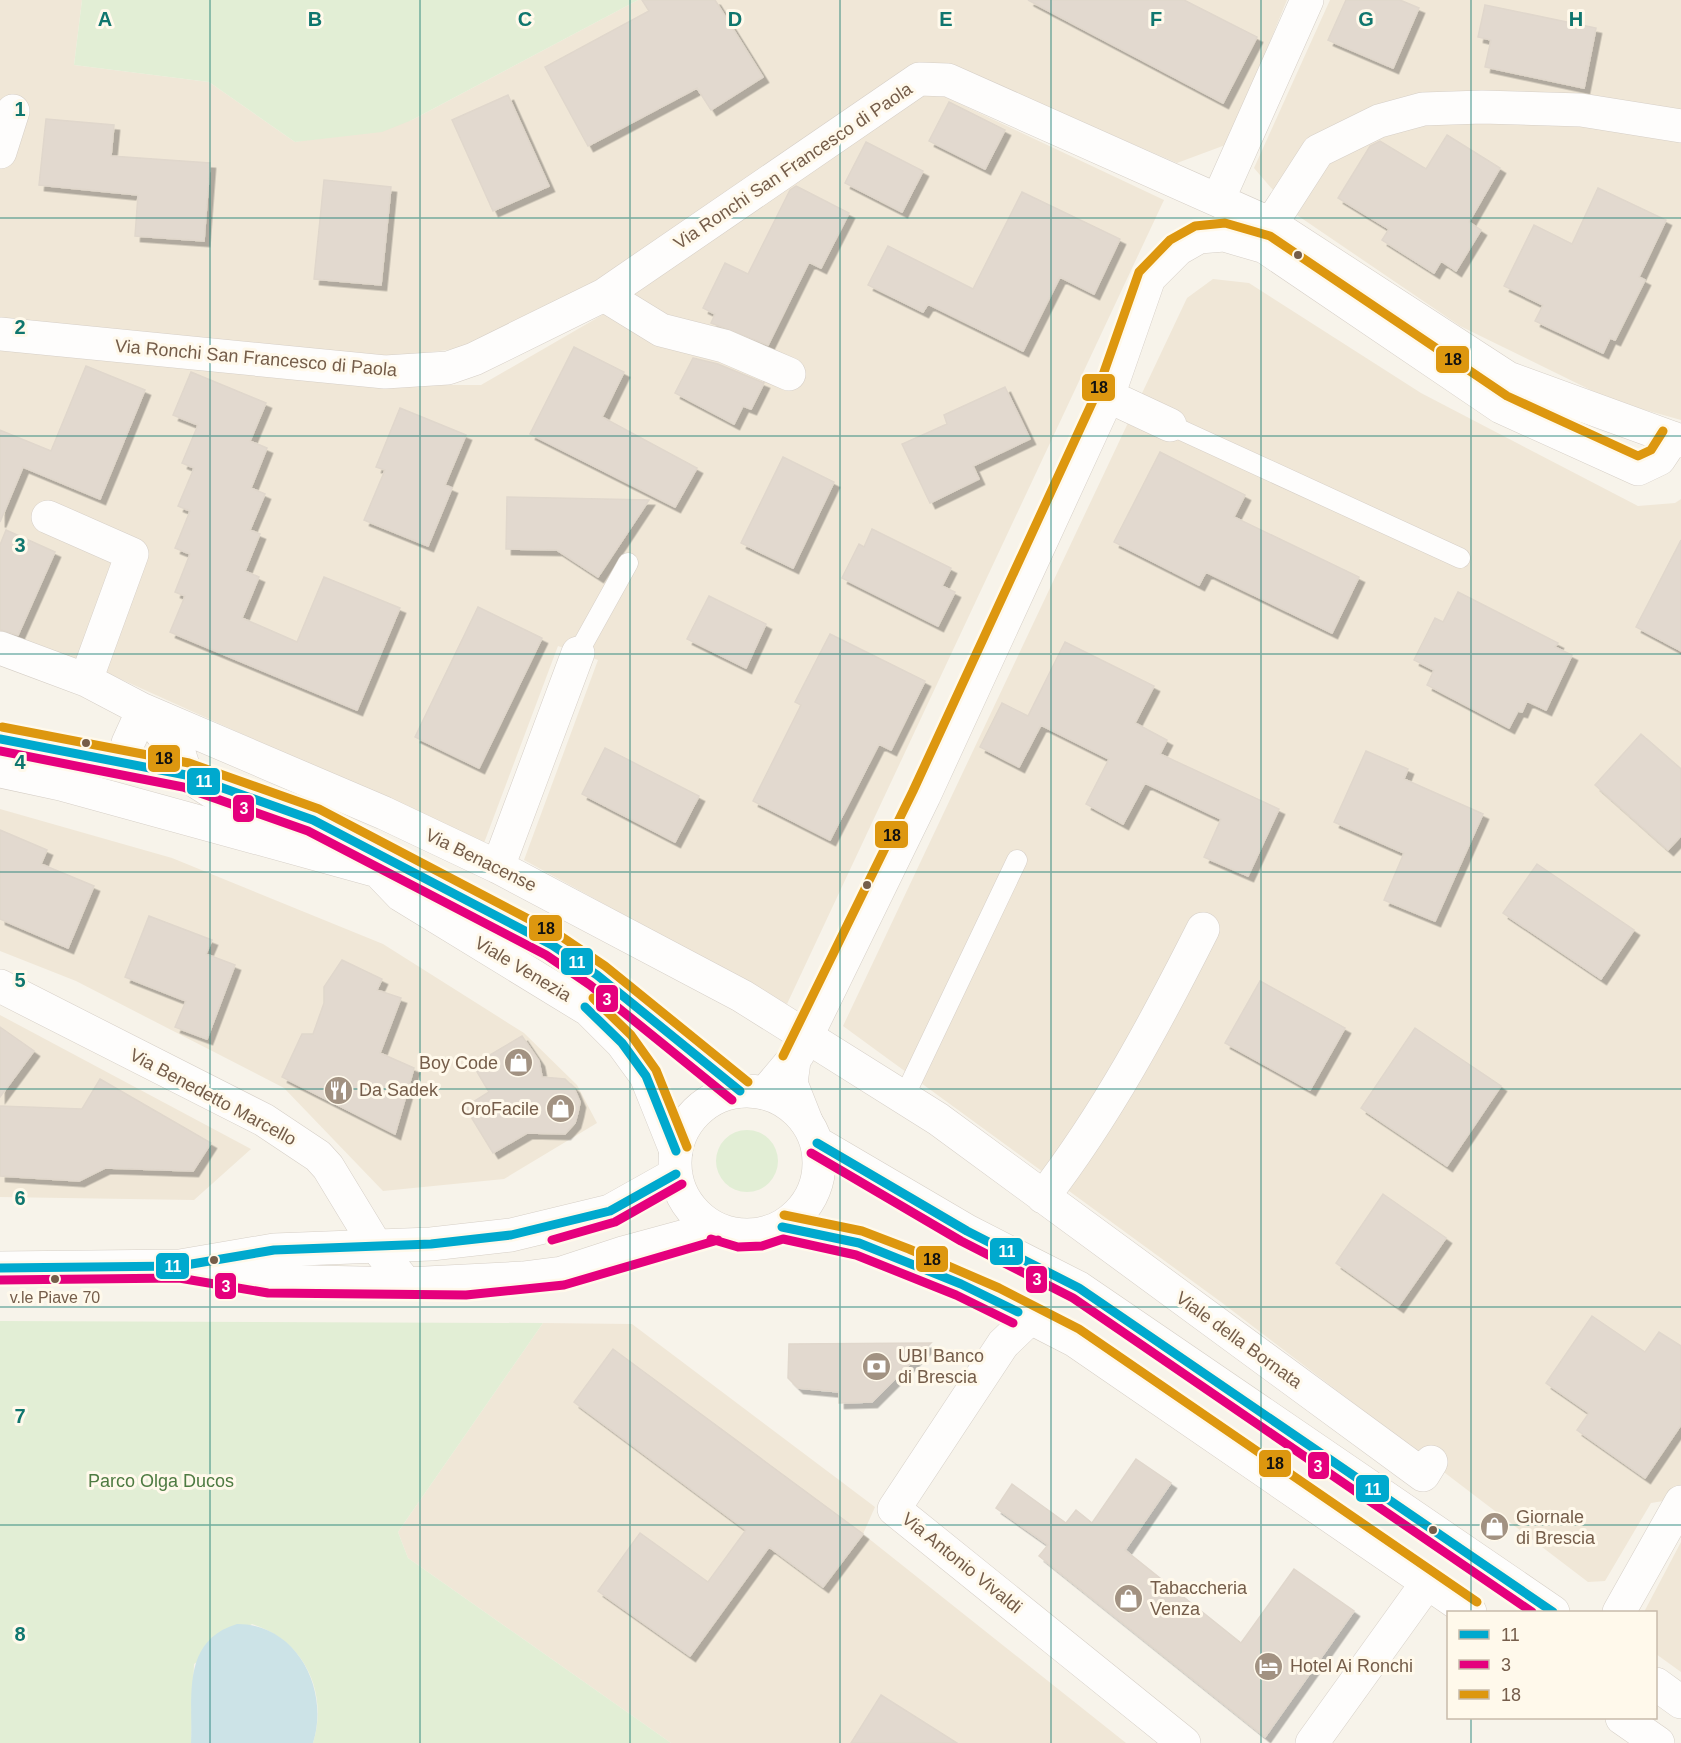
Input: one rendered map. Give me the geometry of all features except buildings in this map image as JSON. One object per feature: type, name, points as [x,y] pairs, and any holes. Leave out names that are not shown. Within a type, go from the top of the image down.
[{"type":"street","points":[[1218,200],[1307,0]]},
{"type":"street","name":"Via Ronchi San Francesco di Paola","points":[[0,334],[385,372],[438,369],[474,359],[604,295],[919,80],[948,80],[1271,224],[1508,378],[1677,440]]},
{"type":"street","points":[[1271,224],[1318,151],[1379,121],[1423,109],[1482,107],[1581,110],[1681,126]]},
{"type":"street","points":[[0,152],[13,111]]},
{"type":"street","points":[[1552,1611],[1079,1288],[967,1231],[812,1132],[788,1103],[753,1092],[716,1098],[697,1111],[683,1129],[676,1163],[683,1196],[696,1214],[715,1228],[737,1235],[760,1234],[782,1227],[800,1213],[814,1192],[820,1168],[812,1132],[791,1083],[800,1048],[924,796],[1108,396],[1149,278],[1178,249],[1198,237],[1224,235],[1265,247],[1501,408],[1638,469],[1659,459],[1677,440]]},
{"type":"street","points":[[604,295],[661,330],[724,346],[789,374]]},
{"type":"street","points":[[1108,396],[1170,425]]},
{"type":"street","points":[[48,517],[132,554],[86,680]]},
{"type":"street","name":"Via Benacense","points":[[0,648],[86,680],[143,710],[384,813],[498,867],[742,996],[800,1048]]},
{"type":"street","points":[[498,867],[578,653]]},
{"type":"street","points":[[125,762],[128,743],[143,710]]},
{"type":"street","name":"Via Benacense","points":[[143,710],[180,756],[186,775]]},
{"type":"street","name":"Viale Venezia","points":[[0,739],[186,775],[313,820],[552,945],[597,975],[753,1092]]},
{"type":"street","name":"Viale Venezia","points":[[0,771],[61,784],[378,872]]},
{"type":"street","name":"Viale Venezia","points":[[186,775],[234,806],[378,872],[401,895],[590,1010],[622,1043],[646,1076],[676,1163]]},
{"type":"street","points":[[1043,1197],[1074,1156],[1151,1032],[1203,929]]},
{"type":"street","name":"Via Benedetto Marcello","points":[[0,986],[264,1120],[318,1156],[328,1167],[376,1246],[406,1284]]},
{"type":"street","points":[[753,1092],[800,1048]]},
{"type":"street","name":"Viale della Bornata","points":[[800,1048],[904,1097],[1423,1475],[1431,1462]]},
{"type":"street","points":[[0,1268],[180,1266],[274,1250],[442,1243],[543,1229],[610,1210],[676,1163]]},
{"type":"street","points":[[782,1227],[859,1243],[961,1284],[1074,1340],[1469,1611]]},
{"type":"street","points":[[180,1266],[269,1281],[465,1283],[562,1273],[623,1252],[715,1228]]},
{"type":"street","name":"Via Antonio Vivaldi","points":[[1030,1318],[1003,1344],[894,1509],[1184,1743]]},
{"type":"street","points":[[1620,1611],[1681,1502]]},
{"type":"street","points":[[1312,1743],[1427,1583]]},
{"type":"street","points":[[1657,1685],[1681,1702]]},
{"type":"street","points":[[1623,1719],[1659,1743]]},
{"type":"lane","points":[[1170,425],[1460,558]]},
{"type":"lane","points":[[578,653],[628,563]]},
{"type":"lane","points":[[904,1097],[1017,860]]},
{"type":"shaded area","points":[[0,0],[82,0],[74,65],[209,82],[295,142],[412,120],[638,0],[1287,0],[1228,144],[1177,163],[955,67],[922,62],[588,292],[462,348],[392,357],[0,322]]},
{"type":"shaded area","points":[[1330,0],[1681,0],[1681,420],[1613,401],[1460,326],[1291,211],[1254,168]]},
{"type":"shaded area","points":[[922,94],[941,95],[1164,200],[787,1004],[524,860],[598,660],[558,646],[484,843],[116,677],[0,632],[0,346],[385,385],[481,385],[616,307]]},
{"type":"shaded area","points":[[1213,279],[1249,283],[1421,393],[1638,506],[1675,503],[1681,499],[1681,1490],[1676,1499],[1651,1503],[1605,1581],[1588,1582],[1221,1302],[843,1026],[1187,298]]},
{"type":"shaded area","points":[[0,809],[172,858],[383,944],[524,1033],[577,1085],[597,1123],[504,1179],[383,1191],[284,1088],[76,981],[0,951]]},
{"type":"shaded area","points":[[0,1015],[251,1149],[194,1200],[0,1197]]},
{"type":"shaded area","points":[[543,1323],[632,1324],[875,1507],[863,1534],[1126,1743],[671,1743],[408,1558],[398,1532]]},
{"type":"shaded area","points":[[1681,1542],[1681,1672],[1657,1655],[1657,1611],[1645,1611]]},
{"type":"green space","points":[[82,0],[638,0],[412,120],[382,132],[295,142],[209,82],[74,65]]},
{"type":"green space","points":[[741,1130],[753,1130],[769,1139],[776,1149],[778,1161],[776,1173],[769,1183],[753,1192],[741,1192],[730,1187],[721,1178],[716,1167],[716,1155],[721,1144],[730,1135]]},
{"type":"green space","name":"Parco Olga Ducos","points":[[0,1321],[543,1323],[398,1532],[408,1558],[671,1743],[313,1743],[318,1705],[308,1670],[286,1642],[252,1624],[194,1664],[191,1743],[0,1743]]},
{"type":"water","points":[[237,1624],[258,1627],[277,1635],[292,1648],[304,1664],[317,1702],[317,1723],[313,1743],[191,1743],[192,1689],[198,1657],[206,1643],[219,1632]]},
{"type":"transit line","name":"18","points":[[783,1056],[913,791],[1097,392],[1139,272],[1170,240],[1195,226],[1225,223],[1270,236],[1507,396],[1638,456],[1651,450],[1663,431]]},
{"type":"transit line","name":"18","points":[[2,727],[189,763],[319,809],[559,935],[605,966],[748,1082]]},
{"type":"transit line","name":"11","points":[[0,739],[186,775],[313,820],[552,945],[597,975],[740,1091]]},
{"type":"transit line","name":"3","points":[[0,751],[183,787],[308,831],[546,955],[590,985],[732,1100]]},
{"type":"transit line","name":"18","points":[[593,998],[631,1035],[656,1070],[687,1147]]},
{"type":"transit line","name":"11","points":[[585,1007],[622,1043],[646,1076],[676,1151]]},
{"type":"transit line","name":"11","points":[[817,1143],[967,1231],[1079,1288],[1552,1611]]},
{"type":"transit line","name":"3","points":[[811,1153],[961,1241],[1073,1298],[1531,1611]]},
{"type":"transit line","name":"11","points":[[0,1268],[180,1266],[274,1250],[431,1244],[511,1235],[610,1211],[676,1174]]},
{"type":"transit line","name":"3","points":[[552,1240],[615,1222],[682,1184]]},
{"type":"transit line","name":"18","points":[[784,1215],[862,1231],[909,1249],[999,1288],[1079,1329],[1477,1602]]},
{"type":"transit line","name":"11","points":[[782,1227],[859,1243],[961,1284],[1018,1312]]},
{"type":"transit line","name":"3","points":[[711,1239],[738,1247],[762,1246],[783,1239],[856,1255],[956,1295],[1013,1323]]},
{"type":"transit line","name":"3","points":[[0,1280],[179,1278],[268,1293],[466,1295],[564,1285],[718,1240]]},
{"type":"place","name":"Boy Code","points":[[519,1063]]},
{"type":"place","name":"Da Sadek","points":[[338,1090]]},
{"type":"place","name":"OroFacile","points":[[560,1109]]},
{"type":"place","name":"v.le Piave 70","points":[[55,1279]]},
{"type":"place","name":"UBI Banco di Brescia","points":[[877,1366]]},
{"type":"place","name":"Giornale di Brescia","points":[[1495,1527]]},
{"type":"place","name":"Tabaccheria Venza","points":[[1129,1598]]},
{"type":"place","name":"Hotel Ai Ronchi","points":[[1269,1666]]}]
